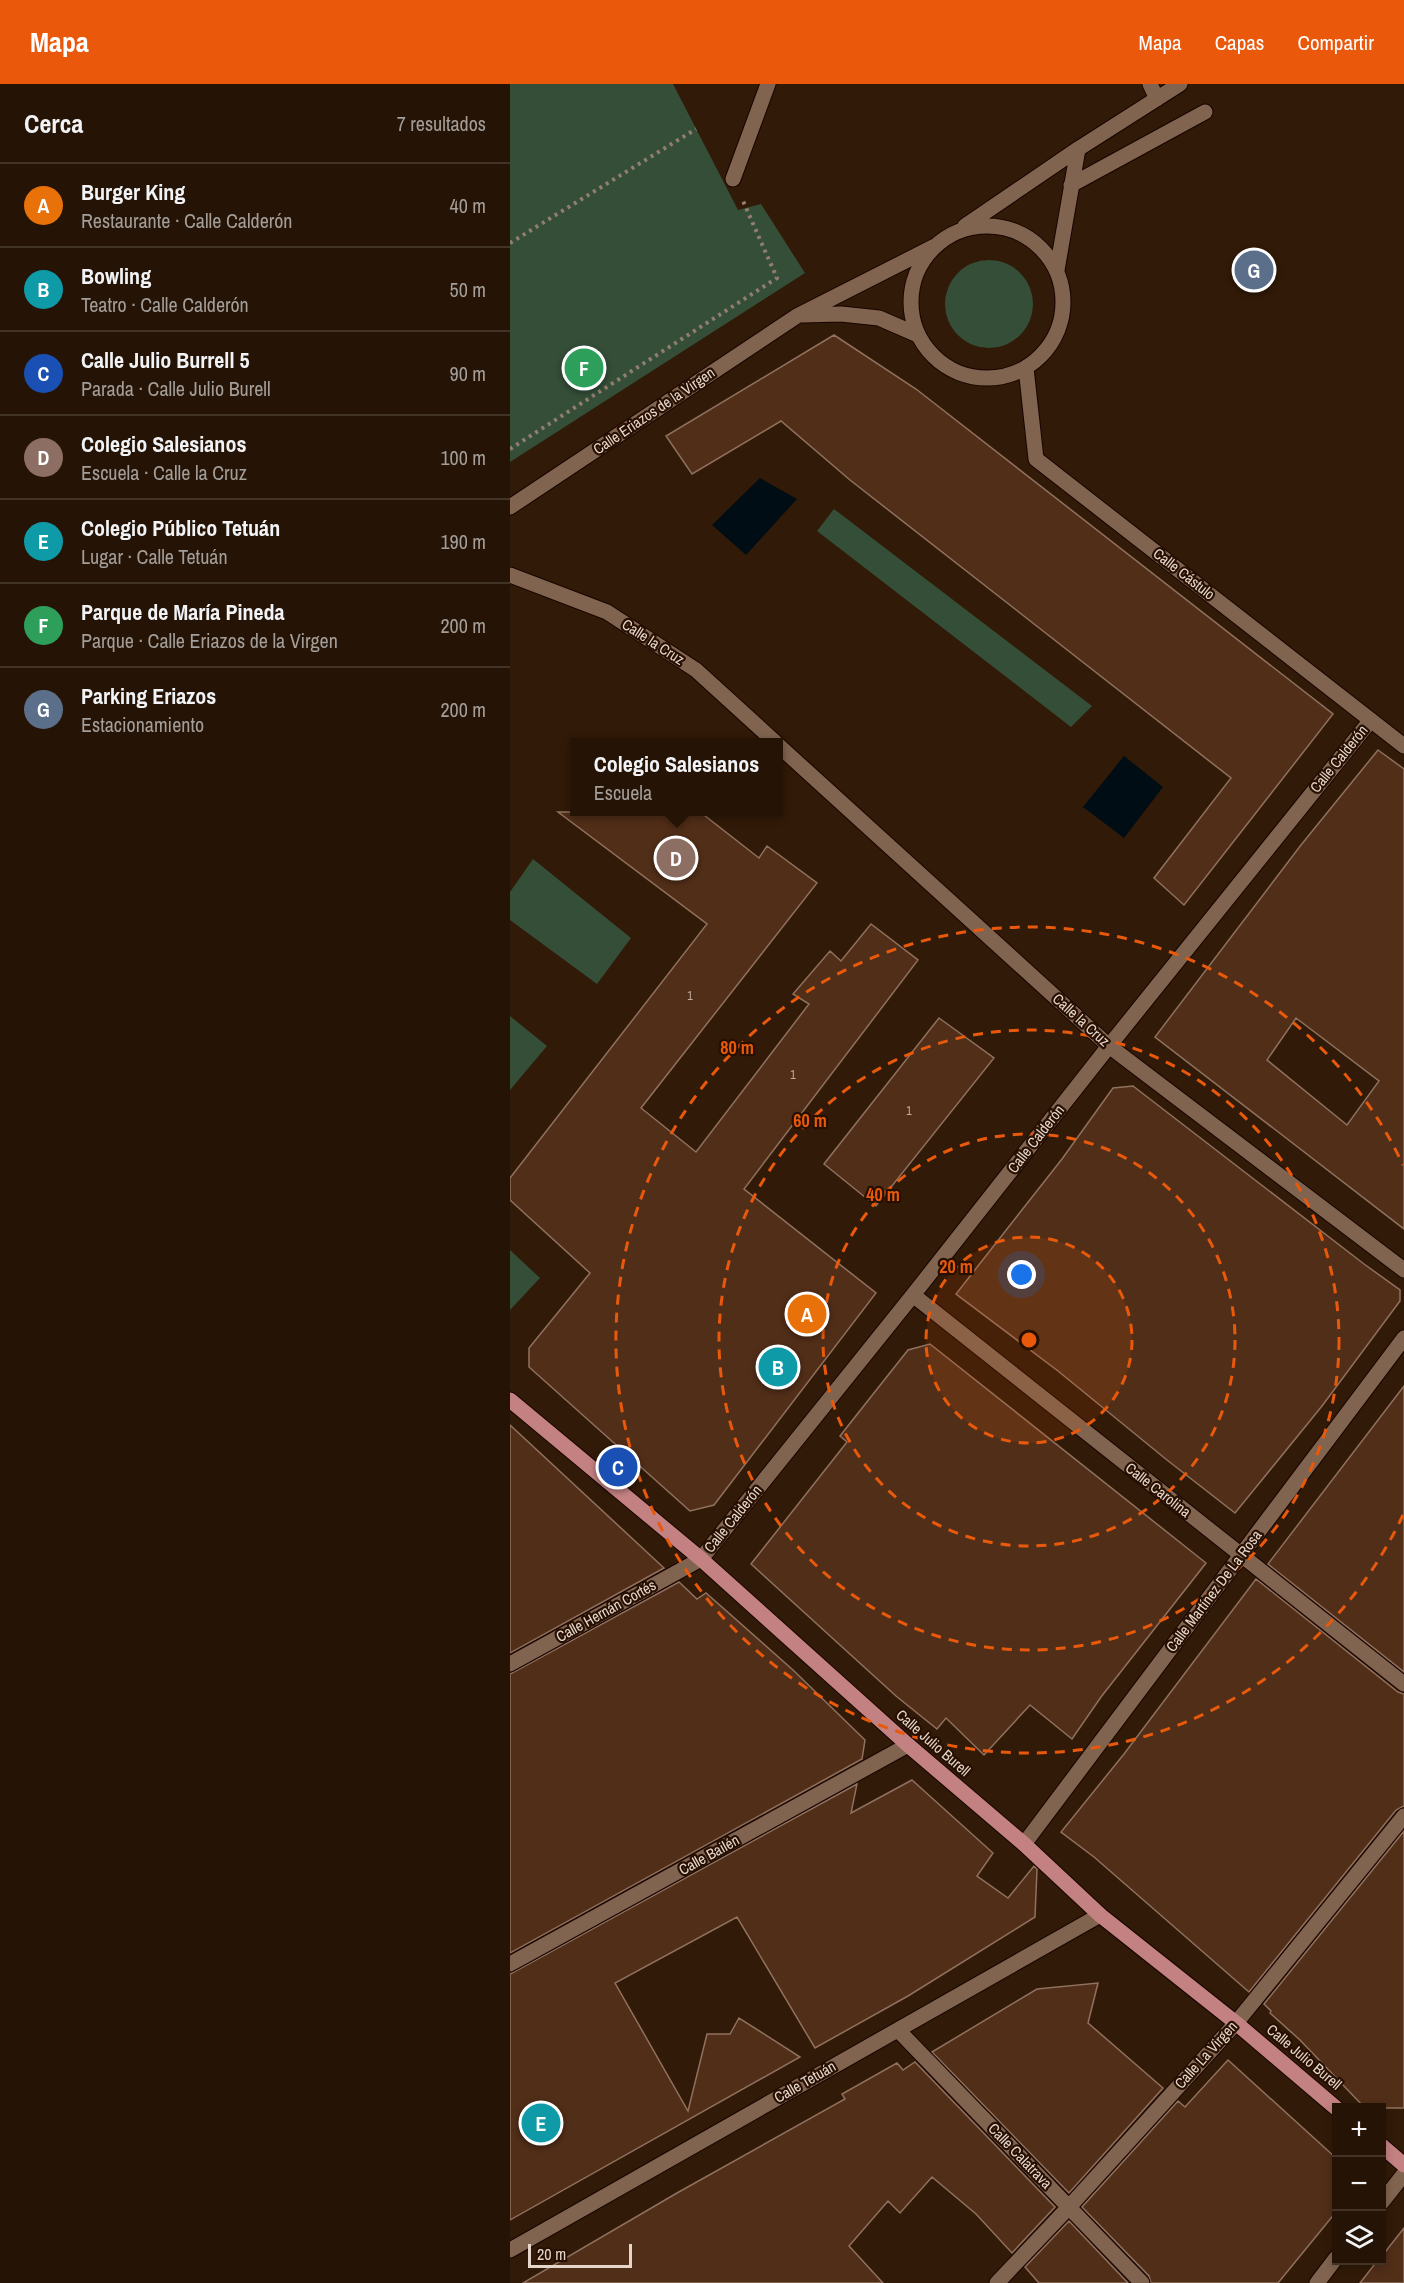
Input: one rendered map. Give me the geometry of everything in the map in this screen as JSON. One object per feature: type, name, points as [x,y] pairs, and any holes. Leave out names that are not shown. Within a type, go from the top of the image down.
[{"type":"main road","name":"Calle Julio Burell","points":[[510,1400],[702,1558],[908,1745],[1024,1844],[1100,1915],[1236,2023],[1332,2105]]},
{"type":"main road","points":[[1386,2149],[1404,2165]]},
{"type":"street","points":[[733,179],[768,84]]},
{"type":"street","points":[[1150,84],[1157,99]]},
{"type":"street","points":[[957,232],[980,226],[1004,227],[1026,236],[1044,251],[1057,270],[1063,292],[1063,315],[1056,335],[1043,353],[1026,368],[1003,376],[977,378],[953,370],[933,356],[918,335],[912,312],[912,288],[920,265],[935,246],[1078,149],[1180,84]]},
{"type":"street","points":[[1071,185],[1205,112]]},
{"type":"street","points":[[1057,270],[1078,149]]},
{"type":"street","name":"Calle Eriazos de la Virgen","points":[[510,507],[798,316],[935,246]]},
{"type":"street","points":[[798,316],[840,314],[879,318],[918,335]]},
{"type":"street","name":"Calle Cástulo","points":[[1026,368],[1036,459],[1404,746]]},
{"type":"street","name":"Calle la Cruz","points":[[510,575],[607,612],[696,670],[770,738]]},
{"type":"street","name":"Calle Calderón","points":[[702,1558],[1108,1046],[1371,720]]},
{"type":"street","name":"Calle la Cruz","points":[[783,749],[1108,1046],[1404,1270]]},
{"type":"street","name":"Calle Carolina","points":[[912,1296],[1404,1684]]},
{"type":"street","name":"Calle Martínez De La Rosa","points":[[1024,1844],[1404,1338]]},
{"type":"street","name":"Calle Hernán Cortés","points":[[510,1664],[702,1558]]},
{"type":"street","name":"Calle Bailén","points":[[510,1964],[908,1745]]},
{"type":"street","name":"Calle La Virgen","points":[[997,2283],[1236,2023],[1404,1816]]},
{"type":"street","name":"Calle Tetuán","points":[[510,2250],[1100,1915]]},
{"type":"street","name":"Calle Calatrava","points":[[898,2030],[1142,2283]]},
{"type":"street","points":[[1386,2197],[1404,2174]]},
{"type":"street","points":[[1317,2283],[1332,2263]]},
{"type":"path","points":[[510,243],[696,129]]},
{"type":"path","points":[[510,449],[777,278],[733,179]]},
{"type":"green space","points":[[510,84],[673,84],[738,210],[761,204],[805,273],[510,462]]},
{"type":"green space","points":[[989,260],[1006,264],[1020,273],[1029,287],[1033,304],[1029,321],[1020,335],[1006,344],[989,348],[972,344],[958,335],[949,321],[945,304],[949,287],[958,273],[972,264]]},
{"type":"green space","points":[[834,509],[1092,706],[1071,727],[817,531]]},
{"type":"green space","points":[[533,859],[631,938],[597,984],[510,920],[510,892]]},
{"type":"green space","points":[[510,1016],[547,1046],[510,1090]]},
{"type":"green space","points":[[510,1250],[540,1278],[510,1310]]},
{"type":"shaded area","points":[[760,478],[797,499],[746,555],[712,525]]},
{"type":"shaded area","points":[[1124,756],[1163,787],[1124,838],[1083,807]]},
{"type":"building","points":[[834,335],[916,389],[1333,714],[1184,905],[1154,878],[1231,778],[850,480],[781,421],[692,474],[666,436]]},
{"type":"building","points":[[1378,750],[1404,769],[1404,1229],[1155,1037],[1301,845]],"holes":[[[1296,1018],[1379,1081],[1347,1125],[1267,1060]]]},
{"type":"building","points":[[558,812],[570,812],[570,816],[705,816],[759,858],[767,846],[817,883],[641,1108],[696,1152],[809,1004],[793,994],[830,951],[841,961],[871,924],[918,960],[744,1189],[876,1293],[714,1505],[690,1511],[529,1367],[529,1348],[590,1273],[510,1200],[510,1178],[707,924]]},
{"type":"building","points":[[939,1018],[994,1058],[876,1206],[824,1164]]},
{"type":"building","points":[[1133,1086],[1400,1290],[1400,1301],[1322,1406],[1235,1513],[1058,1371],[956,1294],[1062,1159],[1113,1088]]},
{"type":"building","points":[[930,1344],[1206,1563],[1101,1697],[1072,1739],[1030,1705],[984,1755],[946,1718],[937,1729],[896,1696],[751,1564],[847,1442],[840,1436],[908,1350]]},
{"type":"building","points":[[1404,1386],[1404,1672],[1268,1564]]},
{"type":"building","points":[[510,1425],[664,1568],[510,1653]]},
{"type":"building","points":[[1256,1579],[1398,1692],[1404,1694],[1404,1806],[1396,1810],[1249,1992],[1094,1857],[1061,1832],[1124,1754]]},
{"type":"building","points":[[679,1582],[697,1599],[706,1593],[793,1670],[865,1740],[862,1759],[510,1953],[510,1674]]},
{"type":"building","points":[[912,1780],[993,1853],[977,1876],[1008,1898],[1034,1866],[1037,1869],[1035,1917],[908,1996],[815,2048],[737,1917],[615,1983],[688,2111],[707,2034],[730,2034],[739,2018],[800,2057],[510,2220],[510,1974],[857,1784],[851,1813]]},
{"type":"building","points":[[1404,1831],[1404,2108],[1386,2108],[1386,2103],[1360,2103],[1300,2040],[1270,2013],[1271,2011],[1264,2004]]},
{"type":"building","points":[[1098,1983],[1088,2023],[1163,2088],[1069,2193],[932,2052],[1037,1989]]},
{"type":"building","points":[[1228,2060],[1332,2154],[1332,2217],[1278,2283],[1151,2283],[1149,2276],[1082,2207],[1178,2101],[1185,2107]]},
{"type":"building","points":[[915,2062],[1055,2207],[1012,2253],[976,2214],[932,2177],[900,2213],[888,2201],[849,2246],[883,2283],[523,2283],[845,2099],[842,2094],[897,2063],[903,2070]]},
{"type":"building","points":[[1069,2221],[1128,2283],[1039,2283],[1025,2267]]},
{"type":"building","points":[[1404,2228],[1404,2283],[1360,2283],[1374,2265],[1386,2265],[1386,2251]]},
{"type":"place","name":"Parking Eriazos","points":[[1254,270]]},
{"type":"place","name":"Parque de María Pineda","points":[[584,368]]},
{"type":"place","name":"Colegio Salesianos","points":[[676,858]]},
{"type":"place","name":"Burger King","points":[[807,1314]]},
{"type":"place","name":"Bowling","points":[[778,1367]]},
{"type":"place","name":"Calle Julio Burrell 5","points":[[618,1467]]},
{"type":"place","name":"Colegio Público Tetuán","points":[[541,2123]]}]
